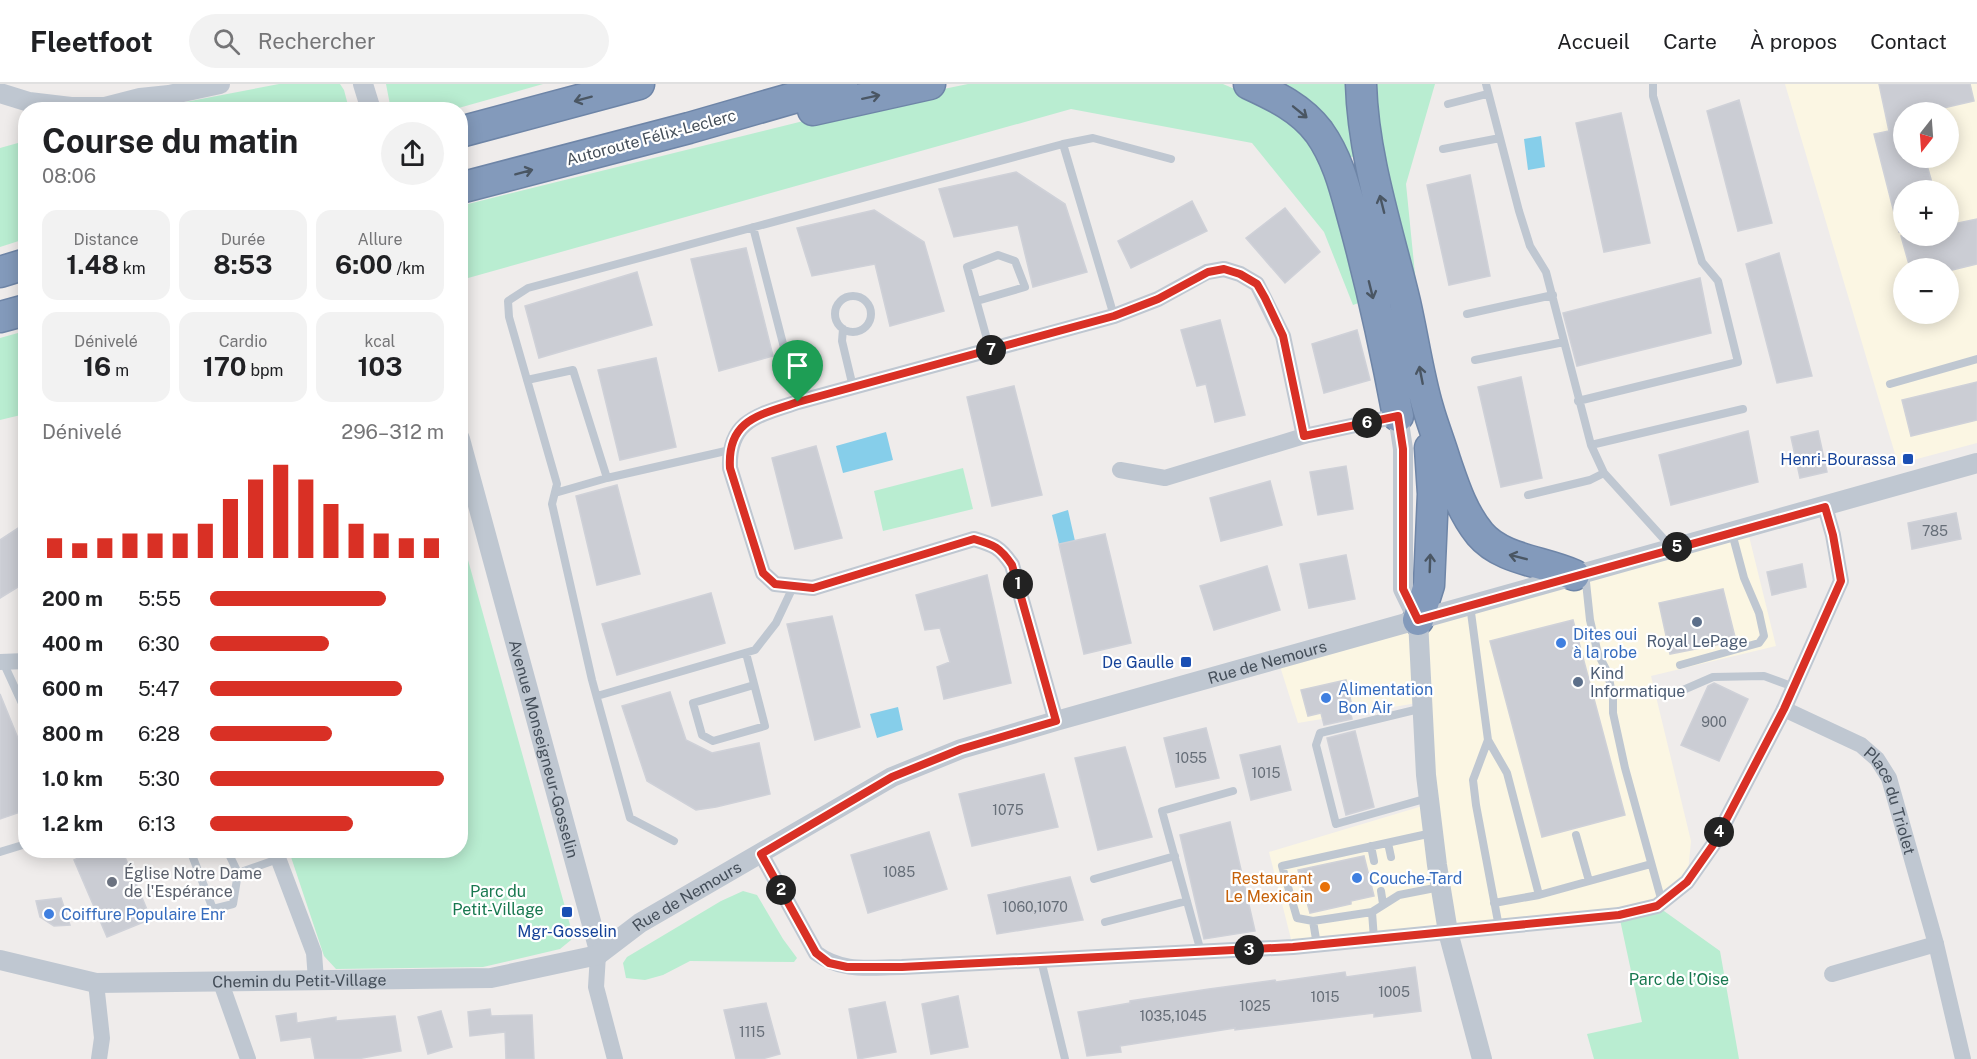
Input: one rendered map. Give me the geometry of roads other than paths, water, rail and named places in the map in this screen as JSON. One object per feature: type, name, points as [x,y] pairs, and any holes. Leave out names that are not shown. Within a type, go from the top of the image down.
[{"type":"highway","points":[[468,130],[639,84]]},
{"type":"highway","name":"Autoroute Félix-Leclerc","points":[[468,186],[689,128],[842,84]]},
{"type":"highway","points":[[689,128],[813,110],[930,84]]},
{"type":"highway","points":[[1249,84],[1288,103],[1305,116],[1320,133],[1338,165],[1384,340],[1398,416]]},
{"type":"highway","points":[[1361,84],[1362,110],[1370,155],[1415,343],[1427,406],[1433,494],[1429,585],[1418,620]]},
{"type":"highway","points":[[0,272],[18,266]]},
{"type":"highway","points":[[0,317],[18,312]]},
{"type":"highway","points":[[1427,406],[1456,492],[1467,517],[1481,536],[1506,554],[1579,574]]},
{"type":"street","points":[[115,102],[138,91],[169,94],[220,84]]},
{"type":"street","points":[[363,84],[369,102]]},
{"type":"street","points":[[0,93],[29,102]]},
{"type":"street","points":[[1056,721],[1012,565],[1003,551],[974,539],[813,588],[775,584],[763,573],[730,468],[730,450],[738,430],[752,418],[798,402],[1114,316],[1158,299],[1208,272],[1224,269],[1240,274],[1257,284],[1283,336],[1304,436]]},
{"type":"street","points":[[1120,470],[1165,478],[1304,436],[1398,416],[1403,449],[1403,589],[1418,620],[1428,798],[1448,932],[1482,1059]]},
{"type":"street","name":"Rue de Nemours","points":[[598,955],[640,923],[892,777],[961,749],[1977,463]]},
{"type":"street","name":"Avenue Monseigneur-Gosselin","points":[[468,468],[598,947],[596,987],[615,1059]]},
{"type":"street","points":[[761,854],[816,953],[829,963],[847,967],[902,967],[1317,945],[1619,915],[1657,906],[1687,882],[1713,845],[1784,709],[1841,581],[1833,535],[1825,507]]},
{"type":"street","points":[[2,662],[18,661]]},
{"type":"street","name":"Place du Triolet","points":[[1784,709],[1861,744],[1877,759],[1889,778],[1935,944],[1963,1059]]},
{"type":"street","points":[[278,858],[314,953],[316,980]]},
{"type":"street","points":[[1832,974],[1935,944]]},
{"type":"street","name":"Chemin du Petit-Village","points":[[0,960],[96,983],[491,978],[598,955]]},
{"type":"street","points":[[220,980],[248,1059]]},
{"type":"street","points":[[96,983],[102,1038],[99,1059]]},
{"type":"lane","points":[[1486,84],[1527,238],[1546,272],[1553,295],[1591,445],[1604,473],[1672,549]]},
{"type":"lane","points":[[1578,401],[1738,362],[1718,281],[1702,262],[1653,96],[1653,84]]},
{"type":"lane","points":[[1448,104],[1487,94]]},
{"type":"lane","points":[[674,841],[630,818],[597,696],[552,504],[557,484],[509,317],[508,301],[528,288],[1063,144],[1093,138],[1171,159]]},
{"type":"lane","points":[[1443,149],[1500,138]]},
{"type":"lane","points":[[1063,144],[1114,316]]},
{"type":"lane","points":[[753,227],[798,402]]},
{"type":"lane","points":[[977,301],[1025,287],[1016,261],[998,255],[968,267],[977,301],[990,350]]},
{"type":"lane","points":[[1467,314],[1553,295]]},
{"type":"lane","points":[[843,329],[855,332],[869,322],[869,306],[861,298],[849,296],[836,308],[836,320],[843,329],[842,341],[853,387]]},
{"type":"lane","points":[[1475,360],[1564,342]]},
{"type":"lane","points":[[1890,384],[1977,359]]},
{"type":"lane","points":[[527,380],[573,369],[607,478]]},
{"type":"lane","points":[[1591,445],[1743,409]]},
{"type":"lane","points":[[555,493],[607,478],[730,450]]},
{"type":"lane","points":[[1528,495],[1590,480],[1604,473]]},
{"type":"lane","points":[[1680,665],[1759,643],[1764,636],[1759,612],[1744,578],[1732,532]]},
{"type":"lane","points":[[1579,574],[1598,654],[1608,673],[1613,713],[1625,768],[1662,902]]},
{"type":"lane","points":[[597,696],[755,650],[776,623],[793,587]]},
{"type":"lane","points":[[1470,605],[1488,740],[1507,773],[1539,895]]},
{"type":"lane","points":[[746,653],[765,726],[713,741],[702,735],[693,703],[754,685]]},
{"type":"lane","points":[[2,662],[18,695]]},
{"type":"lane","points":[[1674,694],[1713,677],[1764,676],[1794,687]]},
{"type":"lane","points":[[1423,708],[1320,734],[1316,745],[1336,824],[1428,798]]},
{"type":"lane","points":[[1488,740],[1473,780],[1499,927]]},
{"type":"lane","points":[[1201,952],[1162,811],[1233,791]]},
{"type":"lane","points":[[1433,833],[1282,866],[1297,918],[1313,921],[1372,912],[1399,891],[1440,887]]},
{"type":"lane","points":[[1576,835],[1589,881]]},
{"type":"lane","points":[[1388,843],[1391,857]]},
{"type":"lane","points":[[0,852],[18,846]]},
{"type":"lane","points":[[1371,846],[1374,861]]},
{"type":"lane","points":[[1094,879],[1175,856]]},
{"type":"lane","points":[[193,858],[213,909],[234,903],[238,873],[231,858]]},
{"type":"lane","points":[[238,873],[270,858]]},
{"type":"lane","points":[[1494,903],[1539,895],[1651,864]]},
{"type":"lane","points":[[1381,891],[1383,904]]},
{"type":"lane","points":[[1105,922],[1187,901]]},
{"type":"lane","points":[[1372,912],[1374,939]]},
{"type":"lane","points":[[1313,921],[1317,945]]},
{"type":"lane","points":[[1041,960],[1065,1059]]},
{"type":"water","points":[[1541,136],[1545,167],[1528,170],[1524,139]]},
{"type":"water","points":[[886,432],[893,460],[843,473],[836,446]]},
{"type":"water","points":[[1068,510],[1075,541],[1059,544],[1052,515]]},
{"type":"water","points":[[898,707],[903,730],[877,738],[870,714]]},
{"type":"place","name":"Henri-Bourassa","points":[[1908,459]]},
{"type":"place","name":"Royal LePage","points":[[1697,622]]},
{"type":"place","name":"Dites oui à la robe","points":[[1561,643]]},
{"type":"place","name":"De Gaulle","points":[[1186,662]]},
{"type":"place","name":"Kind Informatique","points":[[1578,682]]},
{"type":"place","name":"Alimentation Bon Air","points":[[1326,698]]},
{"type":"place","name":"Couche-Tard","points":[[1357,878]]},
{"type":"place","name":"Église Notre Dame de l'Espérance","points":[[112,882]]},
{"type":"place","name":"Restaurant Le Mexicain","points":[[1325,887]]},
{"type":"place","name":"Mgr-Gosselin","points":[[567,912]]},
{"type":"place","name":"Coiffure Populaire Enr","points":[[49,914]]},
{"type":"park label","name":"Parc du Petit-Village","points":[[498,900]]},
{"type":"park label","name":"Parc de l’Oise","points":[[1679,979]]}]
